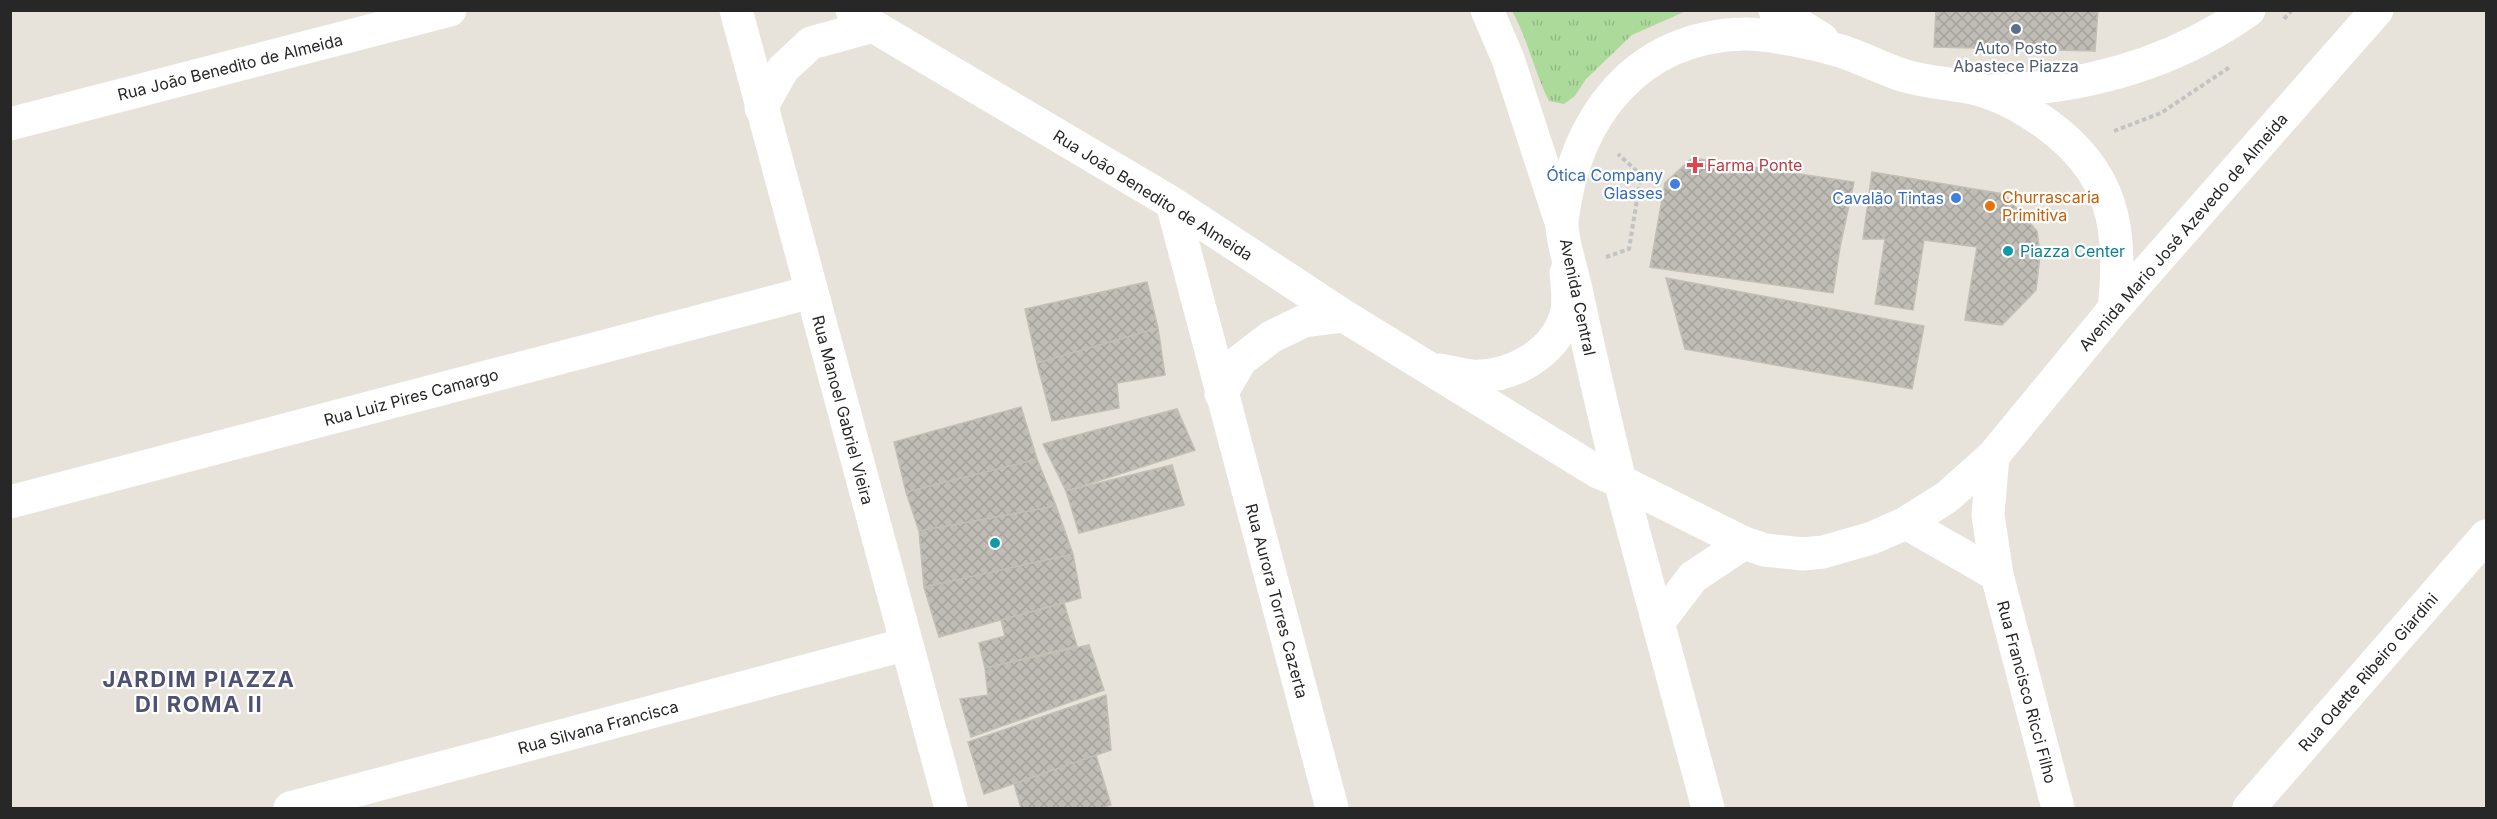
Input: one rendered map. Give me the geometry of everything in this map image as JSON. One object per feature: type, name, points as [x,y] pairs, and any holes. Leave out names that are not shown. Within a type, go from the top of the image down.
[{"type":"street","name":"Rua João Benedito de Almeida","points":[[10,124],[450,10]]},
{"type":"street","name":"Rua Manoel Gabriel Vieira","points":[[736,10],[951,808]]},
{"type":"street","name":"Rua João Benedito de Almeida","points":[[836,10],[862,18],[1172,203],[1344,316],[1598,472],[1620,481]]},
{"type":"street","points":[[1487,10],[1508,59],[1562,224]]},
{"type":"street","points":[[1775,10],[1841,51]]},
{"type":"street","points":[[1984,91],[2026,90],[2064,85],[2161,59],[2195,44],[2249,10]]},
{"type":"street","name":"Avenida Mario José Azevedo de Almeida","points":[[1993,456],[2114,309],[2377,10]]},
{"type":"street","points":[[761,108],[783,69],[811,43],[862,18]]},
{"type":"street","name":"Avenida Central","points":[[1708,808],[1620,481],[1562,224],[1573,168],[1591,124],[1608,99],[1635,71],[1658,56],[1720,37],[1746,34],[1841,51],[1907,76],[1984,91],[2029,112],[2055,130],[2076,148],[2095,171],[2105,192],[2112,216],[2118,277],[2114,309]]},
{"type":"street","name":"Rua Aurora Torres Cazerta","points":[[1172,203],[1332,808]]},
{"type":"street","name":"Rua João Benedito de Almeida","points":[[1430,368],[1473,376],[1502,373],[1525,364],[1544,350],[1559,333],[1567,313],[1568,295],[1562,224]]},
{"type":"street","name":"Rua Luiz Pires Camargo","points":[[10,502],[812,292]]},
{"type":"street","points":[[1221,394],[1240,360],[1271,337],[1304,321],[1344,316]]},
{"type":"street","points":[[1620,481],[1744,543],[1783,553],[1823,552],[1872,538],[1906,523],[1947,497],[1993,456]]},
{"type":"street","name":"Rua Francisco Ricci Filho","points":[[1993,456],[1988,515],[1997,575],[2058,808]]},
{"type":"street","points":[[1906,523],[1997,575]]},
{"type":"street","name":"Rua Odette Ribeiro Giardini","points":[[2249,808],[2487,536]]},
{"type":"street","points":[[1658,623],[1693,577],[1744,543]]},
{"type":"street","name":"Rua Silvana Francisca","points":[[290,808],[907,644]]},
{"type":"path","points":[[1601,258],[1629,249],[1641,175],[1613,149]]},
{"type":"green space","points":[[1512,11],[1686,11],[1632,35],[1586,79],[1575,96],[1564,104],[1549,101]]},
{"type":"building","name":"Auto Posto Abastece Piazza","points":[[1936,10],[2098,10],[2095,51],[1934,47]]},
{"type":"building","points":[[1692,158],[1854,182],[1833,293],[1650,267],[1665,183]]},
{"type":"building","name":"Piazza Center","points":[[1872,172],[2004,194],[2037,231],[2040,255],[2036,290],[2002,325],[1965,320],[1977,247],[1924,240],[1913,310],[1875,304],[1885,239],[1863,239]]},
{"type":"building","points":[[1666,278],[1924,326],[1912,389],[1685,349]]},
{"type":"building","points":[[1147,282],[1158,328],[1037,363],[1025,309]]},
{"type":"building","points":[[1158,328],[1165,375],[1117,383],[1119,408],[1052,421],[1037,363]]},
{"type":"building","points":[[1021,407],[1037,459],[906,492],[894,442]]},
{"type":"building","points":[[1177,409],[1195,450],[1066,491],[1043,444]]},
{"type":"building","name":"ㅤ","points":[[1037,459],[1056,506],[919,531],[906,492]]},
{"type":"building","points":[[1172,465],[1184,505],[1079,533],[1066,491]]},
{"type":"building","name":"ㅤ","points":[[1056,506],[1073,554],[924,587],[919,531]]},
{"type":"building","name":"ㅤ","points":[[1073,554],[1081,598],[939,637],[924,587]]},
{"type":"building","points":[[1064,603],[1077,646],[985,668],[979,643],[1005,636],[1001,620]]},
{"type":"building","points":[[1089,645],[1104,690],[971,737],[960,699],[988,695],[985,668]]},
{"type":"building","points":[[1106,695],[1111,750],[984,794],[968,742]]},
{"type":"building","points":[[1096,755],[1111,805],[1101,808],[1021,808],[1014,784]]},
{"type":"place","name":"Auto Posto Abastece Piazza","points":[[2016,29]]},
{"type":"place","name":"Farma Ponte","points":[[1695,165]]},
{"type":"place","name":"Ótica Company Glasses","points":[[1675,184]]},
{"type":"place","name":"Cavalão Tintas","points":[[1956,198]]},
{"type":"place","name":"Churrascaria Primitiva","points":[[1990,206]]},
{"type":"place","name":"Piazza Center","points":[[2008,251]]},
{"type":"place","name":"ㅤ","points":[[995,543]]},
{"type":"district","name":"JARDIM PIAZZA DI ROMA II","points":[[199,692]]}]
